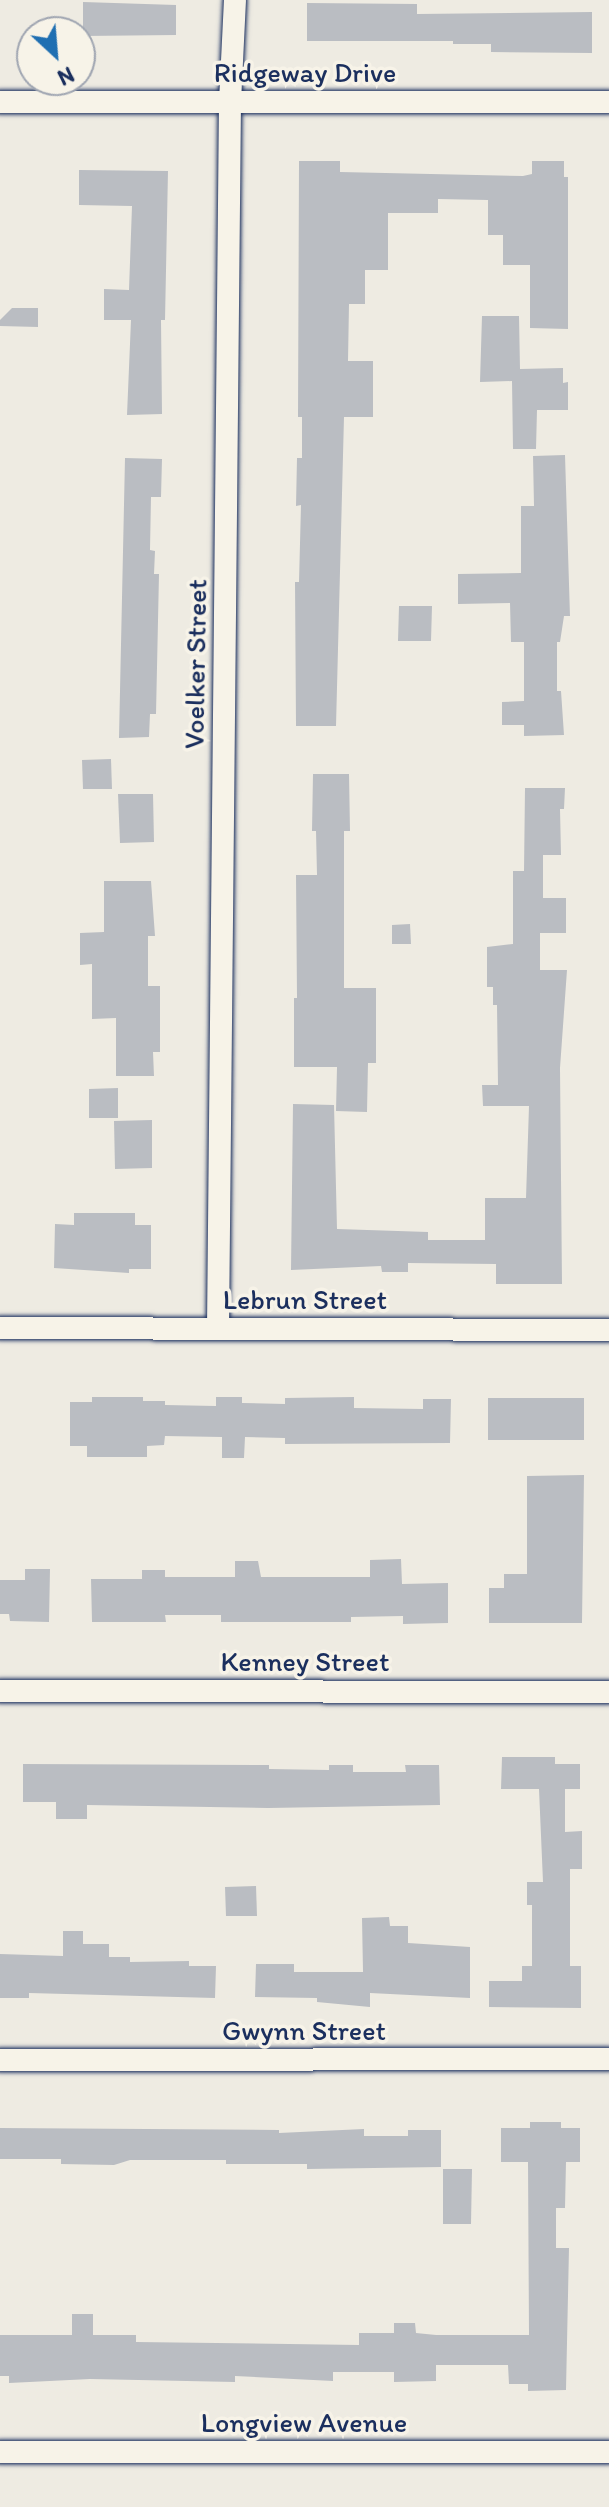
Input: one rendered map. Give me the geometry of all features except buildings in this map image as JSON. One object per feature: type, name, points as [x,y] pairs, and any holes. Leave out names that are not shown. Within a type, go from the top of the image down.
[{"type":"street","name":"Voelker Street","points":[[218,1329],[230,102],[235,0]]},
{"type":"street","name":"Ridgeway Drive","points":[[0,102],[609,102]]},
{"type":"street","name":"Lebrun Street","points":[[0,1328],[609,1330]]},
{"type":"street","name":"Kenney Street","points":[[0,1691],[609,1692]]},
{"type":"street","name":"Gwynn Street","points":[[0,2060],[609,2059]]},
{"type":"street","name":"Longview Avenue","points":[[0,2452],[609,2452]]}]
